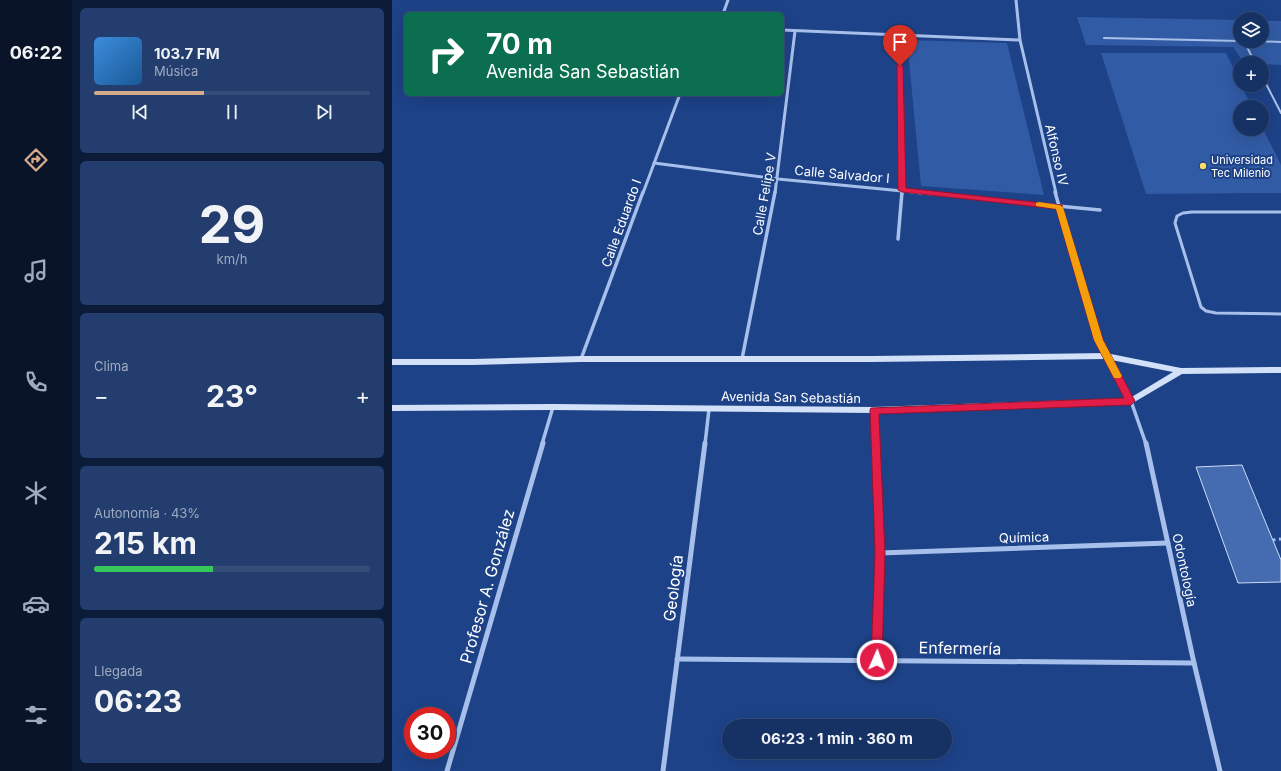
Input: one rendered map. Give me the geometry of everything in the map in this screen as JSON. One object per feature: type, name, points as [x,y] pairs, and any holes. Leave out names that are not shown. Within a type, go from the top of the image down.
[{"type":"main road","points":[[392,362],[473,362],[581,359],[1106,356],[1181,371],[1281,370]]},
{"type":"main road","name":"Avenida San Sebastián","points":[[392,408],[553,407],[874,410],[1131,401],[1181,371]]},
{"type":"street","points":[[724,12],[728,0]]},
{"type":"street","name":"Alfonso IV","points":[[1016,0],[1020,40],[1059,207],[1094,325],[1106,356],[1118,378]]},
{"type":"street","points":[[784,30],[1020,40]]},
{"type":"street","name":"Calle Felipe V","points":[[742,359],[778,179],[795,31]]},
{"type":"street","points":[[898,239],[902,190],[899,35]]},
{"type":"street","name":"Calle Eduardo I","points":[[581,359],[679,96]]},
{"type":"street","name":"Calle Salvador I","points":[[654,163],[778,179],[1100,210]]},
{"type":"street","name":"Odontología","points":[[1118,378],[1131,401],[1148,449],[1194,663],[1220,771]]},
{"type":"street","name":"Profesor A. González","points":[[447,771],[553,407]]},
{"type":"street","name":"Geología","points":[[663,771],[709,409]]},
{"type":"street","points":[[874,410],[880,553],[877,660]]},
{"type":"street","name":"Química","points":[[880,553],[1168,543]]},
{"type":"street","name":"Enfermería","points":[[677,659],[1194,663]]},
{"type":"lane","points":[[1104,38],[1233,41]]},
{"type":"lane","points":[[1269,42],[1281,42]]},
{"type":"lane","points":[[1269,90],[1281,113]]},
{"type":"lane","points":[[1281,212],[1192,212],[1177,216],[1176,223],[1201,307],[1206,311],[1216,313],[1281,314]]},
{"type":"path","points":[[1273,540],[1281,539]]},
{"type":"shaded area","points":[[1077,17],[1233,20],[1233,47],[1086,45]]},
{"type":"shaded area","points":[[1269,21],[1281,21],[1281,65],[1269,64],[1269,56],[1239,56],[1234,48],[1269,48]]},
{"type":"shaded area","points":[[907,40],[1007,43],[1044,195],[921,186]]},
{"type":"shaded area","points":[[1101,53],[1226,53],[1233,68],[1233,92],[1244,92],[1248,100],[1233,100],[1233,136],[1266,136],[1281,165],[1281,193],[1146,194]]},
{"type":"building","points":[[1242,465],[1281,560],[1281,582],[1238,583],[1196,467]]},
{"type":"slow traffic","points":[[1039,205],[1059,207],[1098,340],[1117,376]]},
{"type":"place","name":"Universidad Tec Milenio","points":[[1203,166]]},
{"type":"route","points":[[877,660],[880,553],[874,410],[1131,401],[1098,340],[1059,207],[902,190],[900,66]]}]
